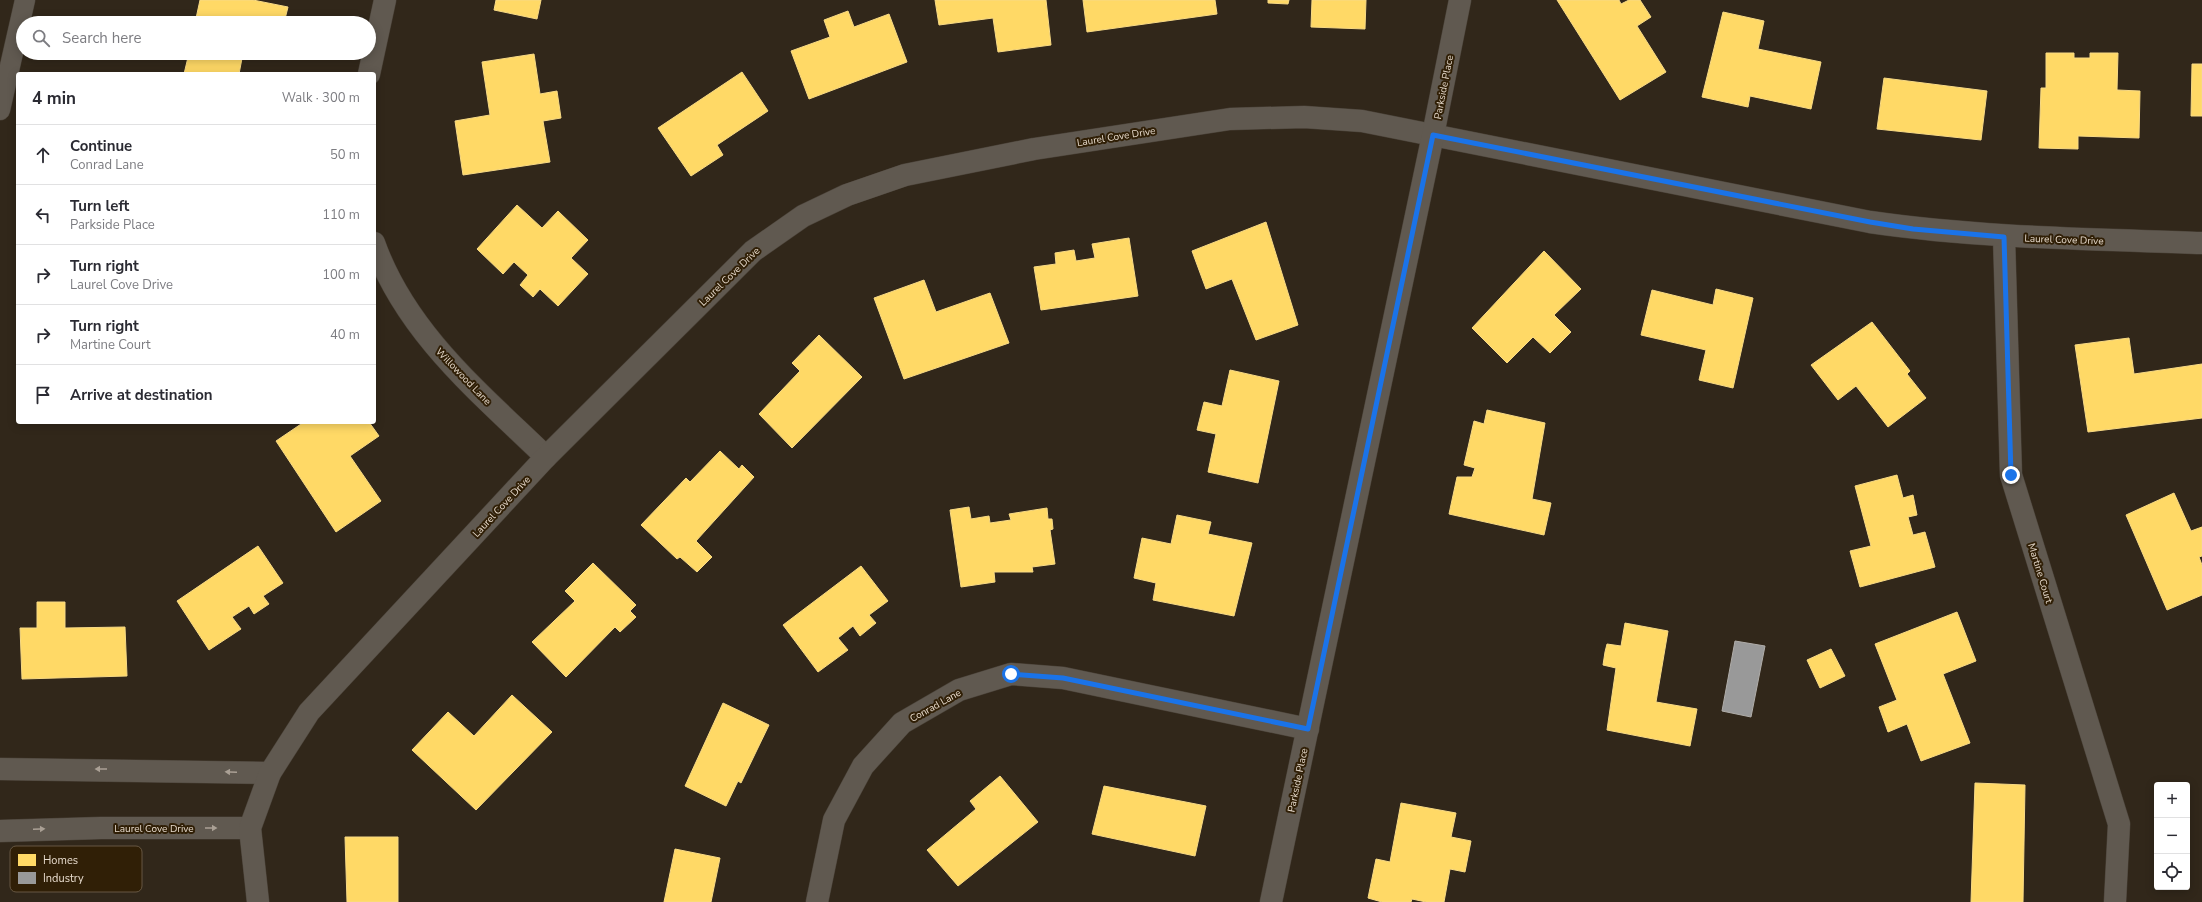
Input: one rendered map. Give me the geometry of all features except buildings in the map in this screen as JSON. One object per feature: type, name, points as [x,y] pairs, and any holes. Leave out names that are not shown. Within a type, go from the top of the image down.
[{"type":"street","points":[[376,39],[384,0]]},
{"type":"street","name":"Parkside Place","points":[[1271,902],[1433,135],[1460,0]]},
{"type":"street","points":[[369,72],[372,60]]},
{"type":"street","name":"Laurel Cove Drive","points":[[0,830],[250,828],[270,773],[309,712],[546,457],[753,251],[804,216],[847,194],[906,175],[1034,149],[1230,119],[1304,117],[1362,121],[1870,222],[1913,229],[2004,237],[2202,243]]},
{"type":"street","name":"Martine Court","points":[[2004,237],[2011,475],[2119,824],[2115,902]]},
{"type":"street","name":"Willowood Lane","points":[[376,249],[381,264],[407,311],[421,329],[449,363],[546,457]]},
{"type":"street","name":"Conrad Lane","points":[[817,902],[834,820],[863,766],[902,723],[959,690],[1011,674],[1063,678],[1308,729]]},
{"type":"street","points":[[0,769],[270,773]]},
{"type":"street","points":[[250,828],[258,902]]},
{"type":"lane","points":[[21,16],[25,0]]},
{"type":"lane","points":[[0,110],[16,40]]},
{"type":"route","points":[[1011,674],[1063,678],[1308,729],[1433,135],[1870,222],[1913,229],[2004,237],[2011,475]]}]
